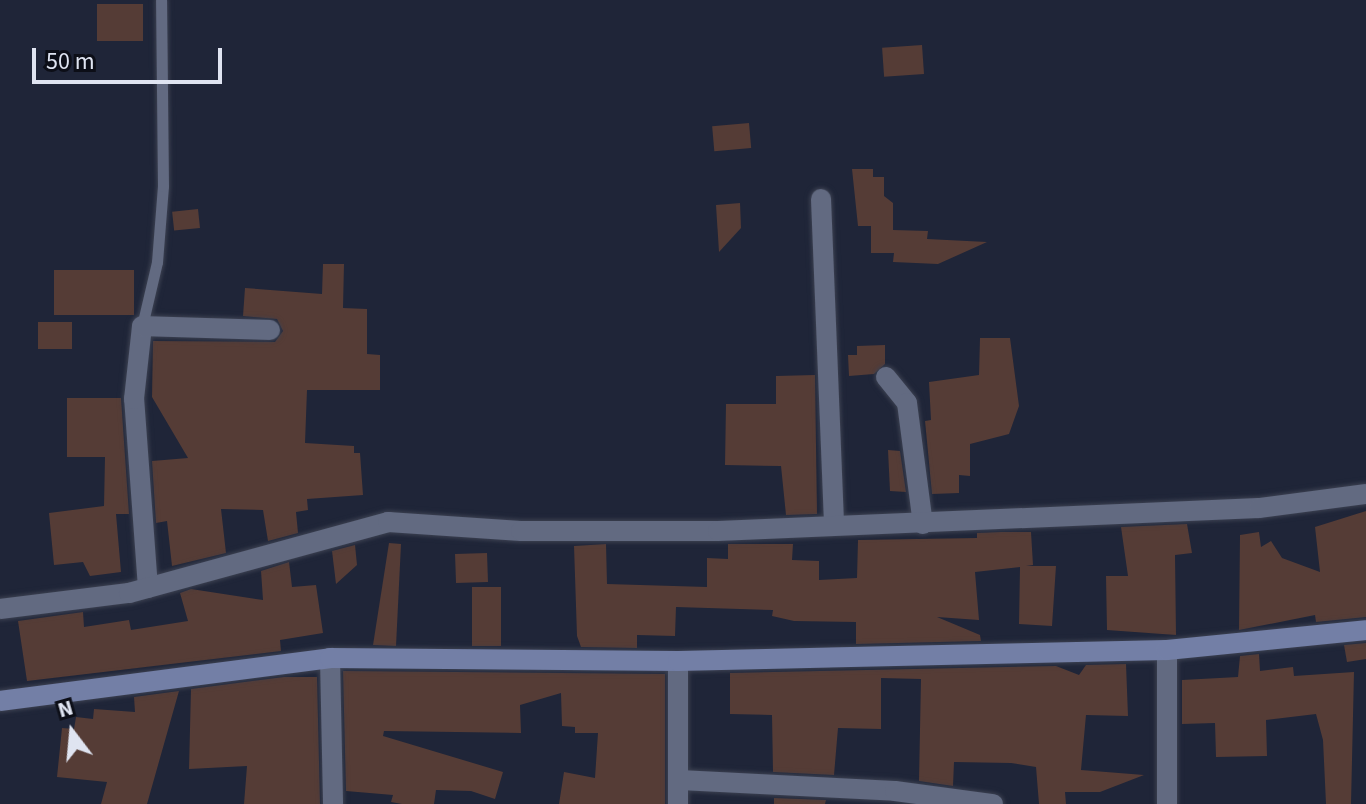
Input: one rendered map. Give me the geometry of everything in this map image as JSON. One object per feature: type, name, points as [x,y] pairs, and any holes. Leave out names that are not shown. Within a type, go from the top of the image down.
[{"type":"street","points":[[821,199],[834,525]]},
{"type":"street","points":[[148,588],[134,399],[142,326],[270,330]]},
{"type":"street","points":[[886,377],[907,403],[923,524]]},
{"type":"street","points":[[0,609],[148,588],[388,522],[596,532],[923,524],[1259,508],[1366,494]]},
{"type":"street","points":[[0,701],[330,658],[678,661],[1167,650],[1366,630]]},
{"type":"street","points":[[1167,650],[1167,804]]},
{"type":"street","points":[[330,658],[333,804]]},
{"type":"street","points":[[678,661],[678,804]]},
{"type":"street","points":[[680,780],[895,791],[993,804]]},
{"type":"lane","points":[[142,326],[157,262],[163,186],[161,0]]},
{"type":"building","points":[[97,4],[143,4],[143,41],[97,41]]},
{"type":"building","points":[[922,45],[924,74],[884,77],[882,48]]},
{"type":"building","points":[[749,123],[751,148],[714,151],[712,126]]},
{"type":"building","points":[[852,169],[873,169],[873,177],[884,177],[884,196],[893,203],[893,230],[928,231],[927,239],[987,242],[938,264],[893,262],[894,253],[871,253],[871,226],[858,226]]},
{"type":"building","points":[[740,203],[741,228],[719,252],[716,205]]},
{"type":"building","points":[[198,209],[200,228],[174,231],[172,212]]},
{"type":"building","points":[[323,264],[344,264],[343,308],[367,309],[367,354],[380,355],[380,390],[307,390],[305,443],[354,446],[354,453],[360,453],[363,495],[307,499],[308,510],[296,512],[298,533],[268,541],[263,510],[221,509],[226,553],[172,566],[167,521],[156,523],[152,461],[188,458],[152,397],[153,341],[275,342],[283,331],[277,319],[243,316],[245,288],[322,294]]},
{"type":"building","points":[[54,270],[134,270],[134,315],[54,315]]},
{"type":"building","points":[[38,322],[72,322],[72,349],[38,349]]},
{"type":"building","points":[[980,338],[1010,338],[1019,406],[1009,434],[970,444],[970,476],[959,475],[959,493],[932,494],[925,421],[931,420],[929,382],[979,375]]},
{"type":"building","points":[[885,345],[885,364],[874,374],[849,376],[848,355],[857,355],[857,346]]},
{"type":"building","points":[[815,375],[817,514],[786,515],[781,466],[725,465],[726,404],[776,404],[776,376]]},
{"type":"building","points":[[67,398],[121,398],[129,514],[116,514],[121,572],[90,576],[83,562],[54,565],[49,513],[104,506],[105,457],[67,457]]},
{"type":"building","points":[[888,450],[900,451],[906,492],[890,491]]},
{"type":"building","points":[[1366,511],[1366,617],[1316,622],[1315,615],[1239,630],[1240,535],[1259,532],[1261,547],[1271,541],[1282,558],[1320,572],[1315,527]]},
{"type":"building","points":[[1187,524],[1192,553],[1175,555],[1176,635],[1107,630],[1106,576],[1128,576],[1121,527]]},
{"type":"building","points":[[1031,532],[1033,565],[1026,566],[1056,566],[1052,626],[1019,624],[1020,567],[975,572],[979,620],[937,617],[980,635],[981,641],[856,644],[856,622],[794,621],[772,616],[773,610],[676,607],[675,636],[637,635],[637,648],[581,647],[577,636],[574,546],[606,544],[607,584],[707,587],[707,558],[728,559],[728,544],[793,544],[792,560],[819,561],[819,580],[857,578],[858,540],[977,538],[977,533]]},
{"type":"building","points":[[389,543],[401,544],[396,646],[373,645]]},
{"type":"building","points":[[355,545],[357,565],[336,584],[332,551]]},
{"type":"building","points":[[487,553],[488,582],[456,583],[455,554]]},
{"type":"building","points":[[289,562],[292,587],[316,585],[323,633],[280,640],[281,651],[27,681],[18,621],[83,612],[84,627],[129,620],[131,630],[188,621],[180,593],[191,589],[263,600],[261,571]]},
{"type":"building","points":[[472,587],[501,587],[501,646],[472,646]]},
{"type":"building","points":[[1366,643],[1366,659],[1347,662],[1344,645]]},
{"type":"building","points":[[1259,654],[1260,671],[1293,667],[1294,676],[1354,672],[1351,804],[1326,804],[1323,740],[1316,714],[1266,720],[1267,756],[1216,757],[1215,723],[1182,724],[1182,680],[1238,677],[1240,656]]},
{"type":"building","points":[[1126,664],[1128,716],[1086,715],[1081,770],[1144,775],[1100,792],[1065,792],[1066,804],[1039,804],[1036,767],[1011,763],[954,762],[953,786],[919,781],[921,679],[881,678],[881,729],[838,728],[834,775],[773,772],[772,715],[730,714],[730,673],[1056,666],[1079,675],[1086,665]]},
{"type":"building","points":[[343,671],[665,674],[665,804],[559,804],[564,772],[595,778],[598,733],[575,733],[575,727],[562,726],[561,693],[520,705],[521,733],[384,731],[383,736],[503,772],[495,799],[471,791],[436,790],[434,804],[402,804],[391,802],[393,795],[346,791]]},
{"type":"building","points":[[284,677],[317,677],[320,804],[244,804],[247,766],[189,769],[191,689]]},
{"type":"building","points":[[179,691],[147,804],[101,804],[107,782],[57,777],[62,728],[74,729],[76,717],[93,719],[94,709],[135,712],[134,697]]},
{"type":"building","points":[[774,798],[826,800],[825,804],[774,804]]}]
